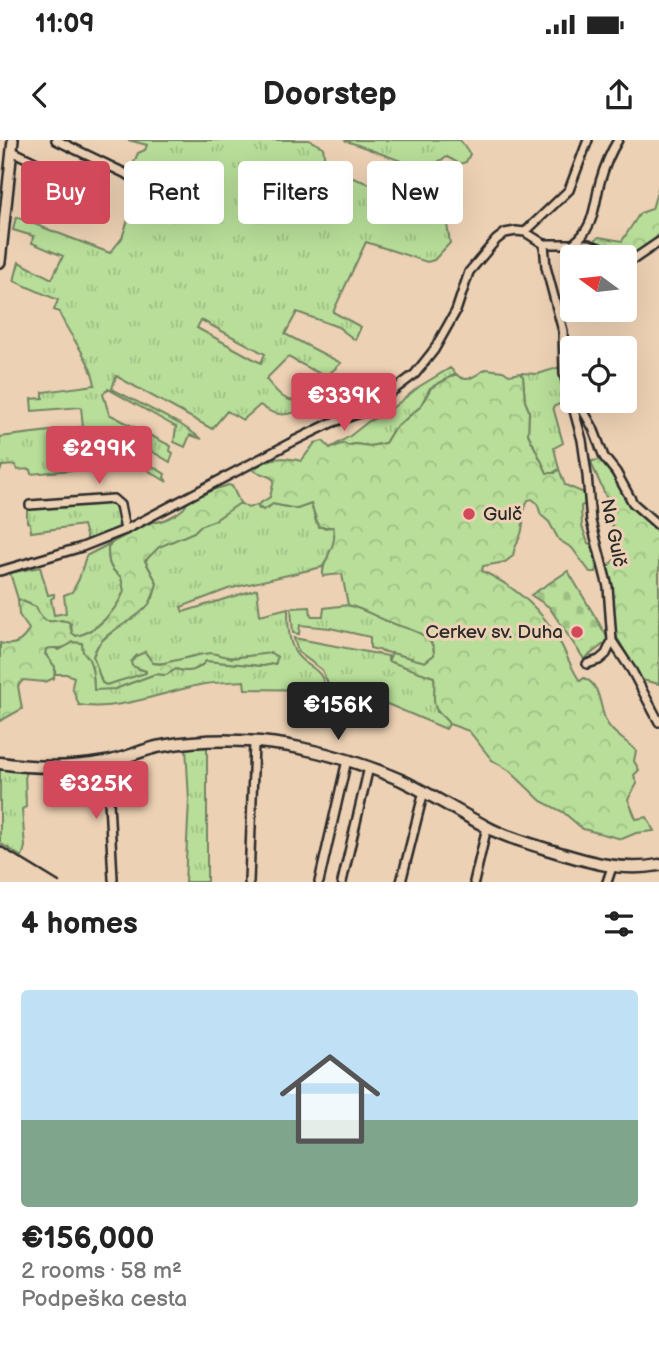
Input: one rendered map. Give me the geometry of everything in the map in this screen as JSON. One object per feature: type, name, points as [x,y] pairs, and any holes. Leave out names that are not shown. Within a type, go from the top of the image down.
[{"type":"main road","points":[[0,763],[21,766],[107,762],[161,746],[208,741],[299,748],[369,767],[424,791],[487,827],[525,842],[612,867],[640,869],[659,865]]},
{"type":"street","points":[[0,262],[13,140]]},
{"type":"street","points":[[56,140],[124,173]]},
{"type":"street","points":[[525,232],[569,190],[588,140]]},
{"type":"street","points":[[574,244],[581,239],[592,222],[600,182],[618,140]]},
{"type":"street","points":[[12,151],[33,161]]},
{"type":"street","points":[[0,571],[82,547],[125,530],[293,441],[360,413],[398,388],[415,374],[434,350],[456,311],[469,272],[505,233],[525,232],[544,244],[591,245]]},
{"type":"street","points":[[637,257],[659,242]]},
{"type":"street","name":"Na Gulč","points":[[544,244],[545,267],[563,336]]},
{"type":"street","name":"Na Gulč","points":[[574,413],[586,463],[591,521],[608,587],[612,641]]},
{"type":"street","name":"Na Gulč","points":[[585,413],[604,457],[617,472],[633,503],[659,526]]},
{"type":"street","points":[[30,505],[113,499],[121,505],[125,530]]},
{"type":"street","points":[[587,664],[606,654],[612,641]]},
{"type":"street","points":[[612,641],[632,671],[659,722]]},
{"type":"street","points":[[249,882],[254,743]]},
{"type":"street","points":[[319,882],[347,761]]},
{"type":"street","points":[[107,762],[113,879]]},
{"type":"street","points":[[342,882],[369,767]]},
{"type":"street","points":[[401,882],[424,791]]},
{"type":"street","points":[[474,882],[487,827]]},
{"type":"street","points":[[607,882],[612,867]]},
{"type":"green space","points":[[128,140],[309,140],[323,147],[325,161],[238,161],[238,224],[353,224],[353,178],[367,183],[367,224],[447,224],[450,243],[434,260],[427,262],[366,242],[333,312],[361,327],[355,340],[338,327],[297,312],[285,334],[341,363],[326,377],[288,357],[266,379],[286,399],[297,400],[311,392],[321,403],[290,414],[275,413],[260,405],[243,420],[227,411],[212,429],[116,376],[112,389],[180,424],[202,439],[190,435],[185,447],[174,442],[176,427],[108,389],[103,394],[109,414],[171,446],[170,451],[173,453],[170,462],[115,430],[112,432],[115,443],[165,474],[167,482],[118,449],[113,455],[113,466],[31,474],[30,469],[17,470],[16,465],[2,466],[0,472],[0,437],[83,427],[81,407],[32,411],[31,399],[43,398],[43,392],[95,385],[84,357],[59,312],[54,310],[58,300],[14,281],[19,262],[52,279],[63,256],[32,243],[33,236],[13,230],[16,217],[21,219],[21,224],[34,224],[110,253],[122,238],[127,224],[224,224],[224,161],[135,161],[138,153],[145,150],[147,145]],"holes":[[[201,320],[265,354],[261,363],[197,328]]]},
{"type":"green space","points":[[344,140],[460,140],[470,154],[463,163],[447,157],[439,161],[401,161]]},
{"type":"green space","points":[[659,185],[659,233],[641,250],[637,252],[637,245],[604,245],[597,242],[599,237],[622,241],[640,213],[652,209]]},
{"type":"green space","points":[[560,367],[560,404],[553,407],[563,443],[554,448],[559,469],[551,474],[547,473],[528,434],[529,411],[521,373],[538,374]]},
{"type":"green space","points":[[450,368],[456,374],[430,388],[420,407],[393,430],[385,443],[330,448],[369,421],[386,413],[420,386]]},
{"type":"green space","points":[[486,369],[503,371],[509,375],[521,373],[529,411],[528,434],[547,473],[555,473],[559,469],[565,485],[584,493],[585,504],[581,506],[582,526],[588,543],[592,545],[597,567],[596,572],[590,572],[572,548],[559,540],[532,499],[528,500],[526,505],[521,534],[513,556],[505,562],[483,566],[482,571],[518,593],[538,612],[555,634],[580,681],[584,678],[594,686],[610,727],[636,751],[634,761],[639,770],[634,775],[637,784],[628,799],[636,819],[647,817],[654,831],[636,833],[622,839],[583,829],[563,812],[541,801],[510,771],[492,760],[469,731],[449,724],[439,713],[434,703],[434,677],[388,661],[392,653],[425,662],[434,655],[433,647],[425,636],[418,632],[348,605],[342,574],[323,576],[334,541],[333,527],[319,527],[311,504],[297,509],[273,504],[263,510],[257,505],[270,497],[274,480],[253,470],[264,462],[288,458],[301,461],[315,443],[323,441],[330,448],[344,443],[348,446],[370,446],[385,443],[393,430],[420,407],[431,388],[456,374],[467,379]]},
{"type":"green space","points":[[600,460],[622,488],[633,508],[659,528],[659,684],[642,680],[616,636],[608,567],[618,555],[607,499],[592,465],[592,461]]},
{"type":"green space","points":[[232,486],[240,503],[194,532],[159,547],[145,561],[157,583],[150,602],[135,617],[103,639],[93,656],[102,683],[106,685],[146,673],[132,666],[131,662],[145,652],[153,663],[160,664],[212,653],[232,658],[271,653],[277,657],[276,663],[263,666],[206,661],[192,670],[176,669],[166,675],[155,674],[115,689],[94,690],[92,669],[83,652],[82,643],[73,642],[62,648],[46,649],[45,654],[55,667],[54,678],[45,682],[23,680],[18,686],[22,709],[0,721],[0,643],[18,642],[29,629],[19,615],[18,599],[36,607],[46,621],[69,622],[72,633],[76,636],[84,634],[111,613],[124,591],[121,577],[110,565],[108,547],[151,522],[172,516],[199,495]]},
{"type":"green space","points":[[116,503],[121,528],[88,542],[83,525],[31,532],[30,523],[27,522],[27,508]]},
{"type":"green space","points":[[240,503],[248,508],[257,505],[259,509],[268,508],[272,504],[297,509],[311,504],[316,522],[323,528],[333,527],[334,543],[328,558],[322,567],[228,589],[181,607],[183,612],[257,589],[260,615],[288,608],[289,631],[295,652],[321,676],[325,690],[245,689],[244,681],[222,682],[199,685],[124,704],[79,705],[72,687],[74,677],[55,674],[55,667],[45,653],[46,649],[53,647],[59,650],[73,642],[82,643],[92,668],[94,689],[115,689],[155,674],[166,675],[176,669],[192,670],[206,661],[263,666],[275,664],[271,653],[161,664],[153,663],[145,652],[138,669],[147,671],[146,674],[106,685],[102,683],[93,656],[99,643],[153,598],[157,583],[145,560],[158,547],[194,532]]},
{"type":"green space","points":[[113,542],[108,547],[109,561],[121,577],[124,591],[111,613],[91,630],[76,636],[72,633],[71,624],[62,620],[46,620],[36,607],[18,599],[10,573],[40,567],[48,595],[54,594],[51,599],[54,615],[66,613],[64,595],[72,592],[86,556]]},
{"type":"green space","points":[[568,571],[609,640],[584,659],[549,607],[531,595]]},
{"type":"green space","points":[[348,605],[425,636],[433,647],[434,655],[425,662],[370,648],[370,637],[330,628],[300,625],[299,634],[293,633],[291,608],[310,607],[311,616],[323,616],[324,608]]},
{"type":"green space","points":[[294,638],[388,656],[388,660],[434,677],[437,712],[446,718],[449,724],[446,729],[366,695],[329,686],[322,670],[298,652]]},
{"type":"green space","points":[[207,745],[207,882],[185,882],[189,800],[186,747]]},
{"type":"green space","points":[[0,768],[25,771],[26,807],[22,809],[25,847],[22,857],[0,843]]},
{"type":"railway","points":[[0,846],[59,882]]},
{"type":"place","name":"Gulč","points":[[469,514]]},
{"type":"place","name":"Cerkev sv. Duha","points":[[577,632]]}]
